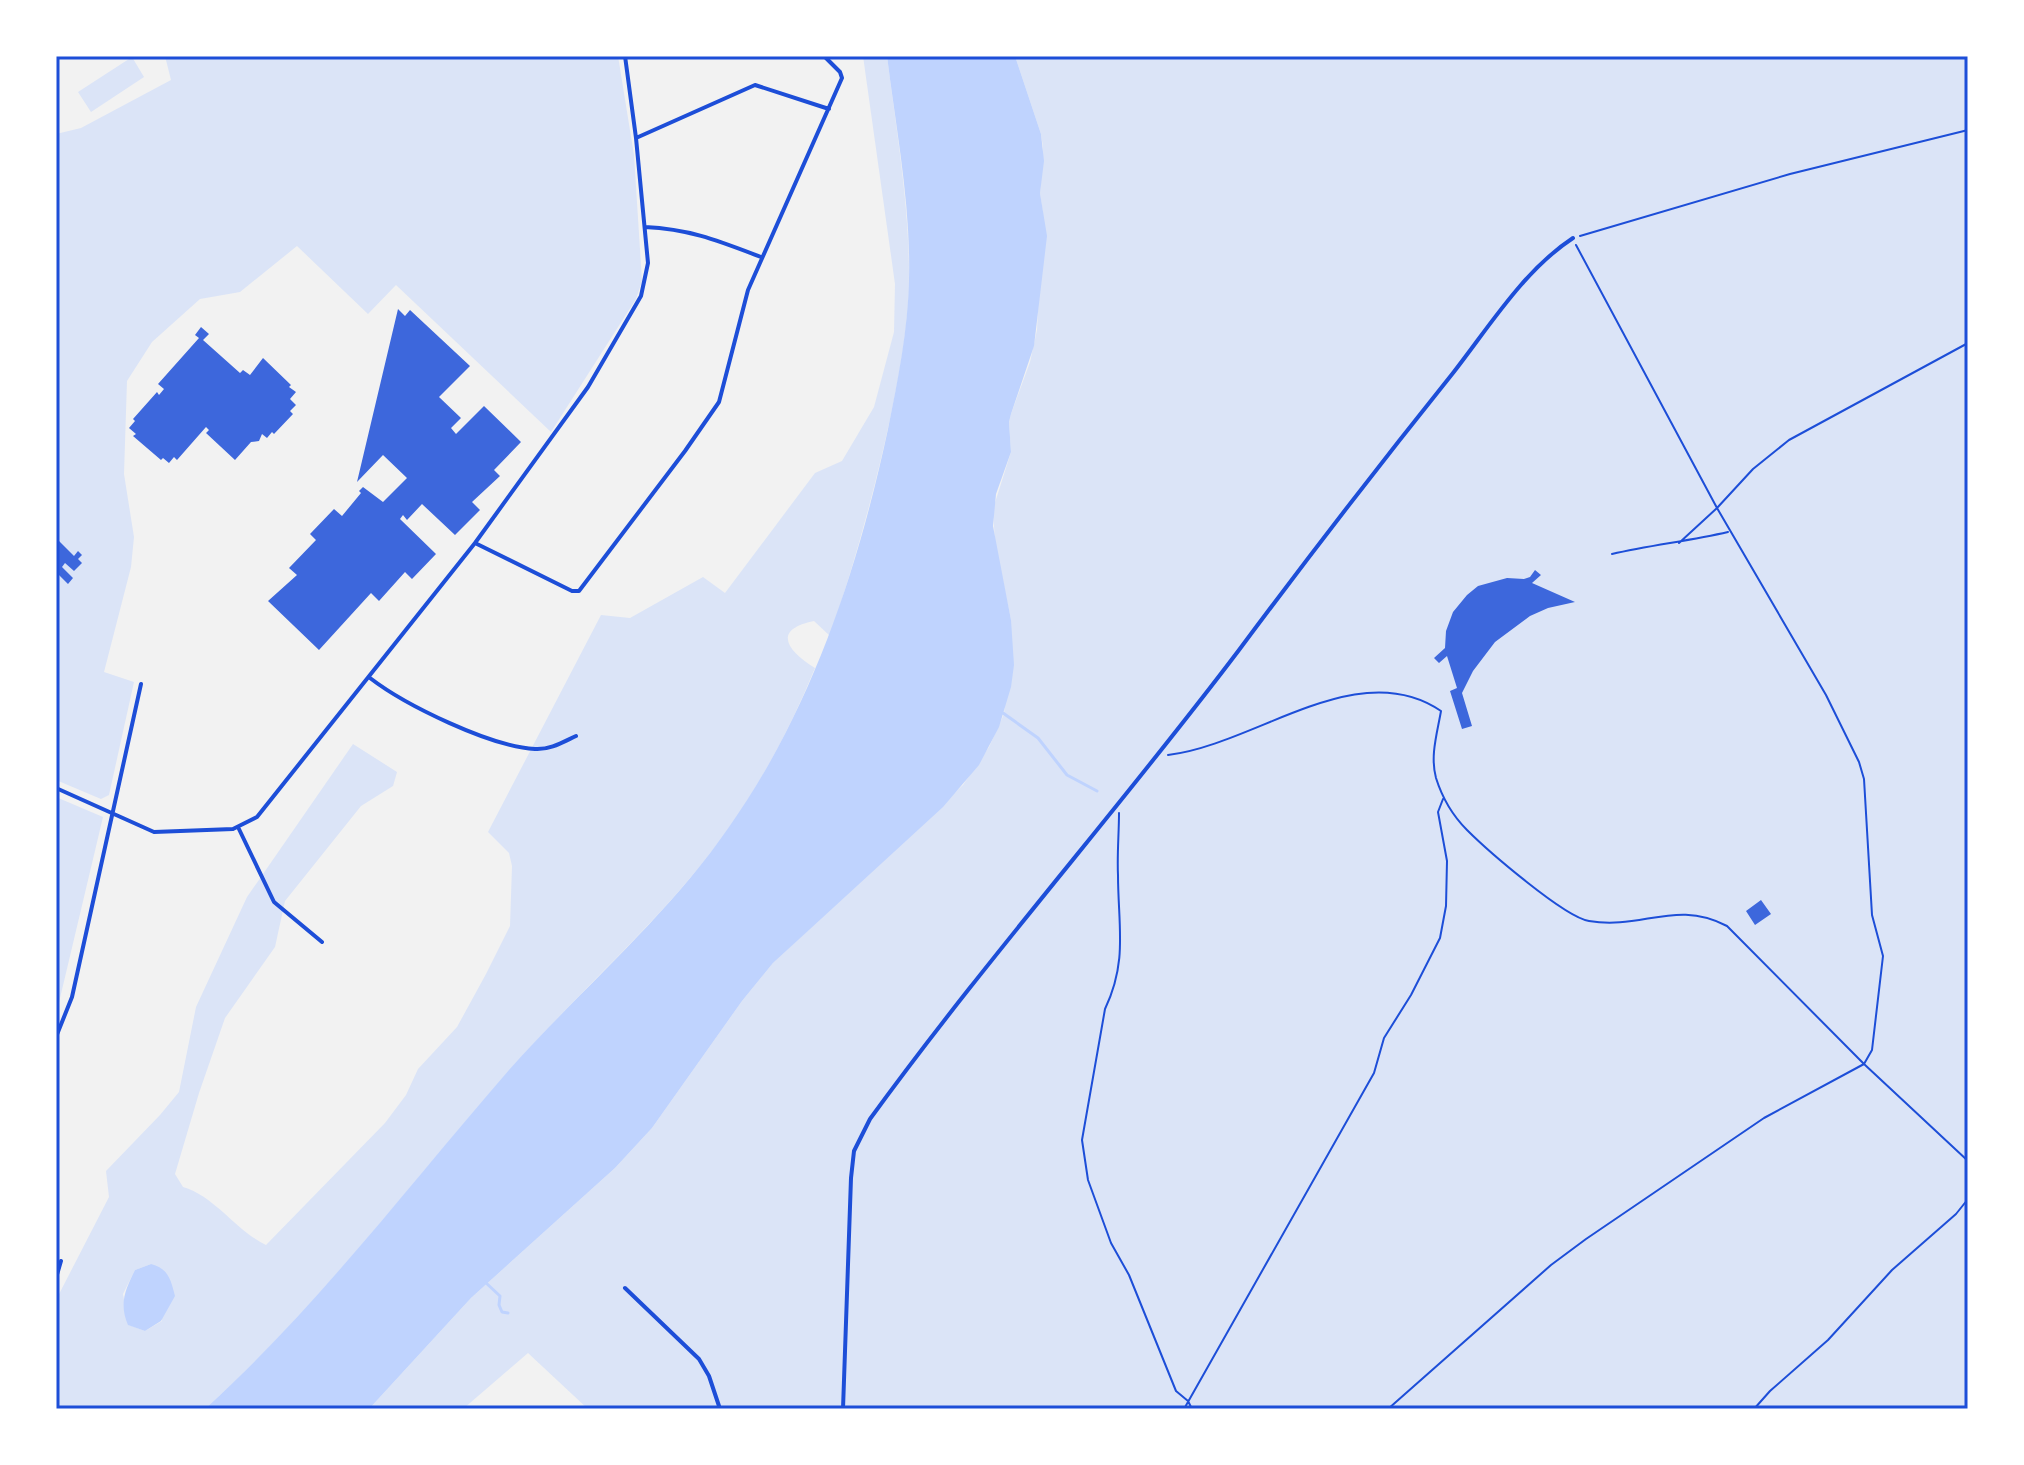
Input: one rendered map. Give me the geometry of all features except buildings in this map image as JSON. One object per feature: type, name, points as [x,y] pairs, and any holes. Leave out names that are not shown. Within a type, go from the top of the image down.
[{"type":"street","points":[[56,788],[154,832],[238,827],[257,817],[475,543],[588,387],[641,296],[648,263],[625,56]]},
{"type":"street","points":[[475,543],[572,591],[579,591],[715,410],[748,290],[842,74],[824,56]]},
{"type":"street","points":[[636,138],[755,85],[829,109]]},
{"type":"street","points":[[645,227],[678,228],[761,257]]},
{"type":"street","points":[[843,1409],[851,1178],[854,1151],[860,1136],[880,1105],[1160,751],[1356,494],[1511,298],[1558,248],[1573,238]]},
{"type":"street","points":[[370,678],[386,691],[417,707],[510,744],[535,749],[550,748],[576,736]]},
{"type":"street","points":[[56,1037],[72,997],[141,684]]},
{"type":"street","points":[[238,827],[274,902],[322,942]]},
{"type":"street","points":[[56,1278],[61,1261]]},
{"type":"street","points":[[625,1288],[699,1359],[709,1376],[720,1409]]},
{"type":"path","points":[[1388,1409],[1551,1265],[1586,1239],[1764,1118],[1864,1064],[1872,1050],[1883,956],[1872,915],[1864,779],[1859,762],[1826,695],[1717,508],[1573,238],[1790,174],[1968,130]]},
{"type":"path","points":[[1679,543],[1753,469],[1789,440],[1968,343]]},
{"type":"path","points":[[1612,554],[1731,532]]},
{"type":"path","points":[[1160,751],[1168,755],[1249,732],[1339,697],[1400,693],[1423,699],[1441,711],[1432,760],[1444,798],[1467,830],[1573,916],[1589,921],[1617,922],[1647,920],[1678,913],[1713,919],[1727,926],[1864,1064],[1968,1161]]},
{"type":"path","points":[[1184,1409],[1374,1073],[1384,1038],[1411,995],[1440,938],[1446,906],[1447,861],[1438,812],[1444,798]]},
{"type":"path","points":[[1115,805],[1119,809],[1121,958],[1114,989],[1105,1009],[1082,1140],[1088,1180],[1111,1243],[1129,1275],[1176,1391],[1192,1409]]},
{"type":"path","points":[[1754,1409],[1828,1340],[1892,1270],[1956,1214],[1968,1199]]},
{"type":"shaded area","points":[[165,56],[618,56],[634,155],[642,281],[636,299],[551,432],[396,285],[368,314],[297,246],[240,292],[200,299],[152,342],[127,381],[124,474],[134,537],[131,567],[104,672],[134,682],[109,795],[101,799],[56,780],[56,134],[81,128],[171,80]]},
{"type":"shaded area","points":[[863,56],[887,56],[907,220],[909,293],[903,347],[877,474],[830,636],[814,621],[801,625],[788,635],[791,648],[815,668],[766,770],[729,828],[678,892],[509,1071],[286,1329],[205,1409],[56,1409],[56,1300],[109,1197],[106,1171],[179,1092],[196,1007],[247,897],[353,744],[397,772],[393,786],[361,806],[285,901],[275,947],[225,1018],[175,1174],[183,1187],[206,1198],[266,1245],[385,1123],[406,1095],[418,1069],[457,1027],[486,974],[510,926],[512,866],[509,853],[488,832],[601,615],[630,618],[703,577],[725,593],[815,473],[842,461],[874,407],[894,332],[895,284]],"holes":[[[151,1264],[162,1321],[145,1331],[129,1325],[123,1294],[135,1270]]]},
{"type":"shaded area","points":[[1015,56],[1968,56],[1968,1409],[588,1409],[528,1353],[463,1409],[369,1409],[471,1298],[615,1168],[652,1128],[742,1001],[773,963],[963,785],[989,747],[1004,714],[1011,620],[995,543],[993,509],[1011,452],[1009,422],[1030,362],[1037,330],[1043,213],[1040,193],[1041,134]]},
{"type":"shaded area","points":[[132,57],[144,77],[91,112],[78,92]]},
{"type":"shaded area","points":[[56,797],[103,817],[56,1015]]},
{"type":"water","points":[[887,56],[1015,56],[1041,134],[1044,161],[1040,193],[1047,236],[1034,346],[1009,422],[1011,452],[996,494],[993,526],[1011,620],[1014,665],[999,727],[979,765],[943,807],[773,963],[742,1001],[652,1128],[615,1168],[471,1298],[369,1409],[205,1409],[286,1329],[509,1070],[679,892],[729,827],[785,735],[828,636],[862,534],[888,429],[902,354],[908,298],[908,223]]},
{"type":"water","points":[[151,1264],[165,1272],[175,1296],[161,1321],[145,1331],[128,1325],[124,1304],[135,1270]]},
{"type":"waterway","points":[[1003,713],[1038,738],[1067,775],[1097,791]]},
{"type":"waterway","points":[[485,1282],[500,1296],[502,1312],[508,1313]]}]
